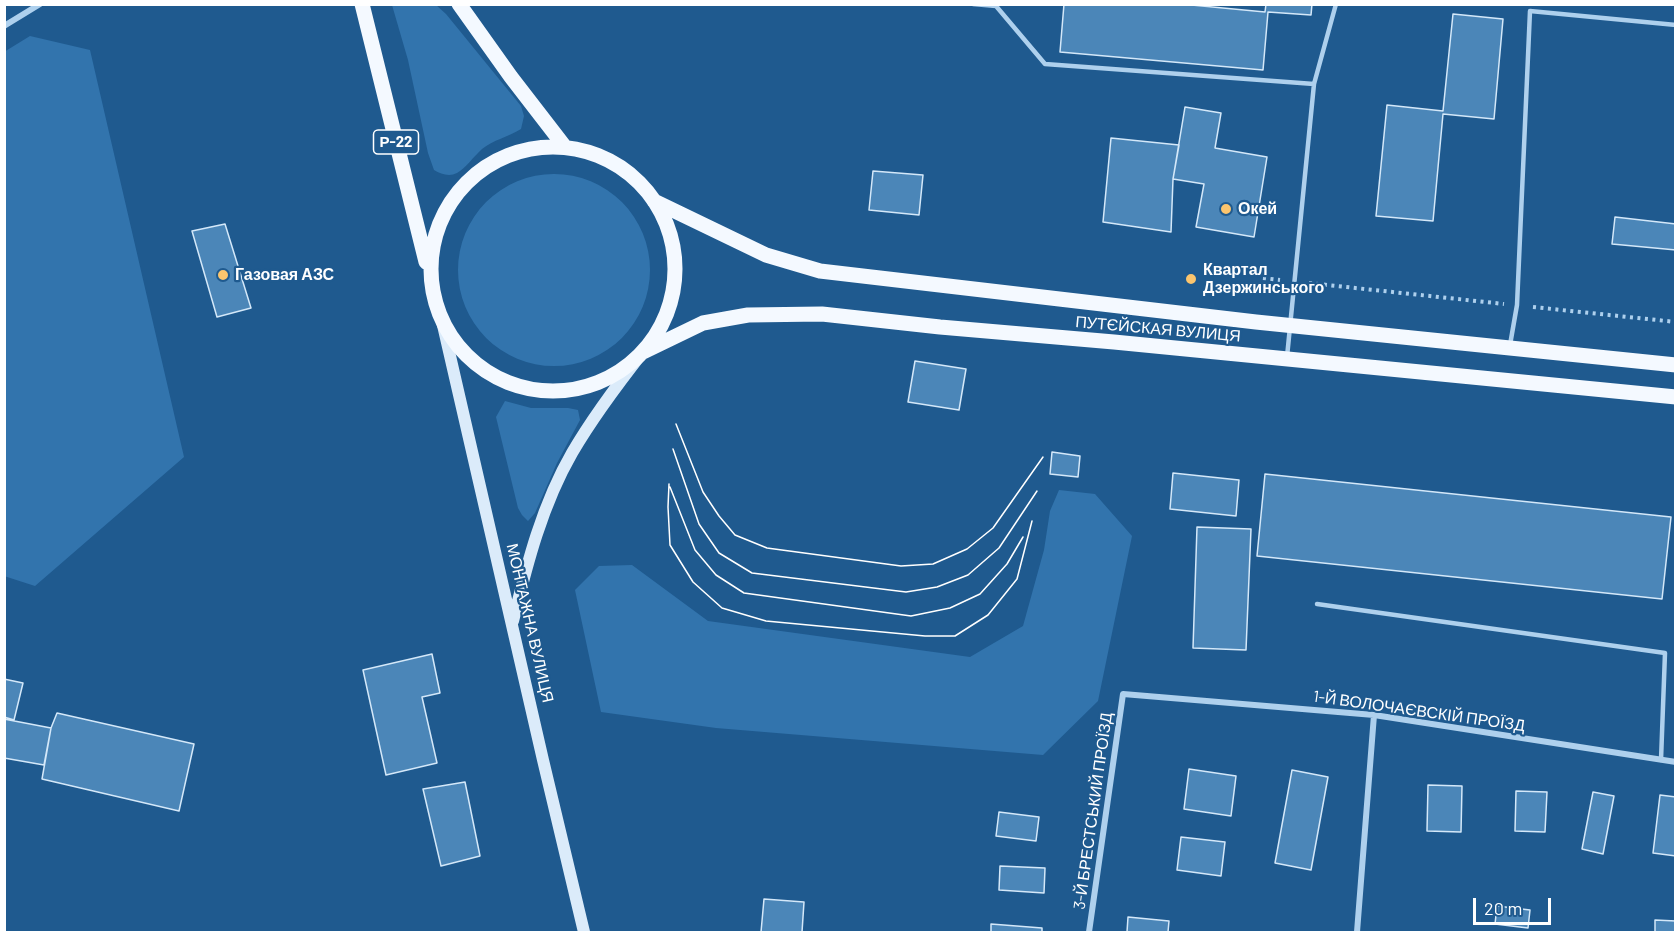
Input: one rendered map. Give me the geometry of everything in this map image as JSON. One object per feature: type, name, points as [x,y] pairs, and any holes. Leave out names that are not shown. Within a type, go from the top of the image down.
[{"type":"main road","name":"Р-22","points":[[362,4],[431,280]]},
{"type":"main road","points":[[459,4],[565,147]]},
{"type":"main road","points":[[565,147],[601,156],[633,176],[654,201],[669,230],[675,262],[672,295],[661,325],[643,352],[617,373],[587,386],[555,391],[522,387],[492,375],[463,352],[442,321],[434,300],[431,280],[432,249],[443,213],[464,183],[494,161],[529,148],[565,147]]},
{"type":"main road","name":"ПУТЄЙСКАЯ ВУЛИЦЯ","points":[[654,201],[766,255],[820,271],[1290,325],[1676,365]]},
{"type":"main road","name":"ПУТЄЙСКАЯ ВУЛИЦЯ","points":[[643,352],[703,323],[748,315],[822,314],[1676,397]]},
{"type":"street","points":[[4,26],[40,4]]},
{"type":"street","name":"МОНТАЖНА ВУЛИЦЯ","points":[[442,321],[584,933]]},
{"type":"street","points":[[512,625],[530,554],[546,510],[571,455],[604,402],[643,352]]},
{"type":"street","name":"1-Й ВОЛОЧАЄВСКІЙ ПРОЇЗД","points":[[1122,694],[1374,715],[1676,762]]},
{"type":"street","name":"3-Й БРЕСТСЬКИЙ ПРОЇЗД","points":[[1089,933],[1122,694]]},
{"type":"street","points":[[1357,933],[1374,715]]},
{"type":"lane","points":[[973,4],[996,6],[1045,64],[1314,84]]},
{"type":"lane","points":[[1287,359],[1314,84],[1336,4]]},
{"type":"lane","points":[[1509,347],[1517,305],[1530,8],[1676,25]]},
{"type":"lane","points":[[1317,604],[1665,653],[1661,760]]},
{"type":"path","points":[[1263,278],[1676,322]]},
{"type":"shaded area","points":[[392,5],[436,5],[446,14],[521,106],[524,116],[521,129],[486,146],[457,173],[451,175],[434,170],[428,153],[408,60]]},
{"type":"shaded area","points":[[30,36],[90,50],[184,457],[35,586],[4,576],[4,52]]},
{"type":"shaded area","points":[[563,174],[573,175],[599,185],[615,195],[629,209],[643,233],[649,251],[649,289],[643,307],[629,331],[615,345],[591,359],[573,365],[545,366],[535,365],[509,355],[493,345],[479,331],[465,307],[459,289],[458,261],[459,251],[469,225],[479,209],[493,195],[517,181],[535,175]]},
{"type":"shaded area","points":[[505,401],[531,408],[578,410],[580,420],[557,463],[535,513],[528,521],[518,508],[496,417]]},
{"type":"shaded area","points":[[1059,490],[1095,494],[1132,536],[1098,701],[1043,755],[716,728],[601,712],[575,590],[599,566],[632,565],[708,621],[970,657],[1023,626],[1044,550],[1050,511]]},
{"type":"building","points":[[1064,4],[1181,4],[1265,12],[1266,4],[1312,4],[1311,15],[1268,12],[1263,70],[1060,52]]},
{"type":"building","points":[[1453,14],[1503,19],[1494,119],[1443,114],[1433,221],[1376,216],[1387,105],[1443,111]]},
{"type":"building","points":[[1185,107],[1221,113],[1215,148],[1267,157],[1254,237],[1196,227],[1204,184],[1173,179]]},
{"type":"building","points":[[1111,138],[1179,145],[1173,179],[1171,232],[1103,222]]},
{"type":"building","points":[[873,171],[923,175],[919,215],[869,210]]},
{"type":"building","points":[[1615,217],[1676,224],[1676,250],[1612,244]]},
{"type":"building","points":[[225,224],[251,308],[217,317],[192,231]]},
{"type":"building","points":[[915,361],[966,369],[959,410],[908,402]]},
{"type":"building","points":[[1052,452],[1080,456],[1078,477],[1050,474]]},
{"type":"building","points":[[1173,473],[1239,480],[1236,516],[1170,509]]},
{"type":"building","points":[[1265,474],[1671,517],[1662,599],[1257,556]]},
{"type":"building","points":[[1197,527],[1251,529],[1246,650],[1193,648]]},
{"type":"building","points":[[432,654],[440,693],[422,697],[437,763],[386,775],[363,670]]},
{"type":"building","points":[[4,679],[23,683],[14,720],[4,717]]},
{"type":"building","points":[[57,713],[194,744],[179,811],[42,779],[51,728]]},
{"type":"building","points":[[4,719],[51,728],[44,765],[4,758]]},
{"type":"building","points":[[1189,769],[1236,776],[1231,816],[1184,809]]},
{"type":"building","points":[[1292,770],[1328,777],[1311,870],[1275,863]]},
{"type":"building","points":[[465,782],[480,856],[441,866],[423,789]]},
{"type":"building","points":[[1428,785],[1462,786],[1461,832],[1427,831]]},
{"type":"building","points":[[1516,791],[1547,792],[1545,832],[1515,831]]},
{"type":"building","points":[[1593,792],[1614,796],[1603,854],[1582,849]]},
{"type":"building","points":[[1660,795],[1676,797],[1676,856],[1653,853]]},
{"type":"building","points":[[999,812],[1039,817],[1036,841],[996,836]]},
{"type":"building","points":[[1181,837],[1225,842],[1221,876],[1177,870]]},
{"type":"building","points":[[1000,866],[1045,868],[1044,893],[999,890]]},
{"type":"building","points":[[764,899],[804,902],[802,932],[761,932]]},
{"type":"building","points":[[1497,906],[1530,910],[1528,928],[1495,924]]},
{"type":"building","points":[[1128,917],[1169,921],[1168,932],[1127,932]]},
{"type":"building","points":[[1655,920],[1676,921],[1676,932],[1655,932]]},
{"type":"building","points":[[991,924],[1042,928],[1042,932],[991,932]]},
{"type":"tram line","points":[[676,424],[703,492],[735,535],[767,548],[901,566],[933,564],[967,549],[993,528],[1043,457]]},
{"type":"tram line","points":[[673,449],[699,524],[719,553],[752,573],[906,592],[937,587],[968,575],[999,548],[1037,491]]},
{"type":"tram line","points":[[669,484],[670,545],[693,582],[722,608],[766,621],[925,636],[955,636],[988,615],[1017,579],[1032,521]]},
{"type":"tram line","points":[[670,487],[695,550],[716,575],[744,593],[911,616],[950,608],[980,594],[1007,564],[1023,537]]},
{"type":"place","name":"Окей","points":[[1226,209]]},
{"type":"place","name":"Газовая АЗС","points":[[223,275]]},
{"type":"place","name":"Квартал Дзержинського","points":[[1191,279]]}]
